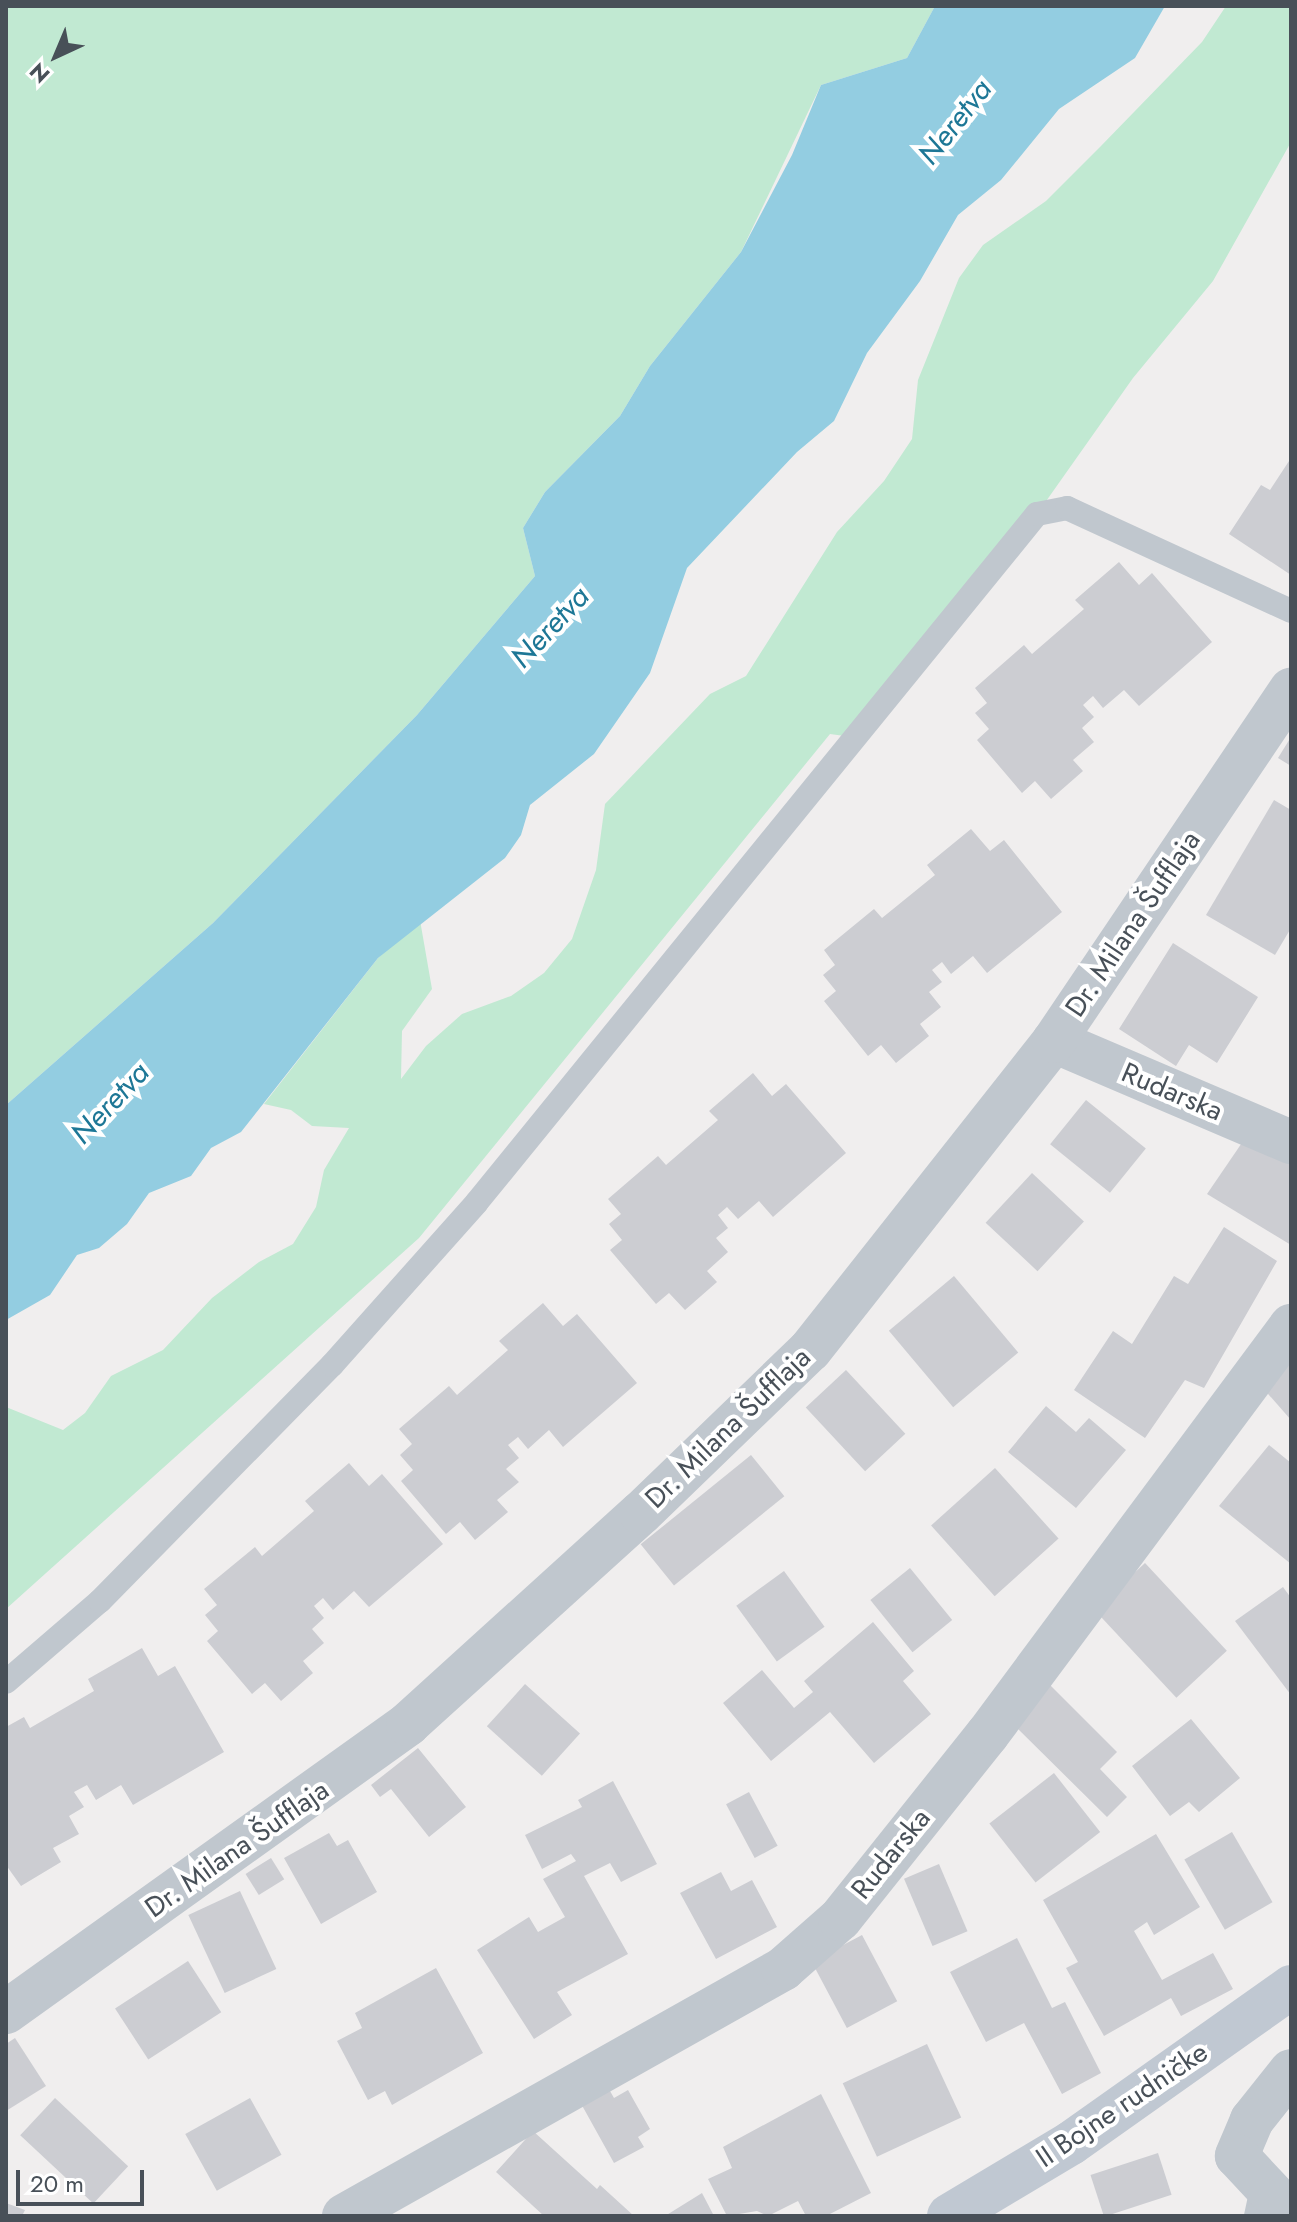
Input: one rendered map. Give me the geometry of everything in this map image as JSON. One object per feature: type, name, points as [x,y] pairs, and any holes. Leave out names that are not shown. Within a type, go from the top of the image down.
[{"type":"street","name":"Dr. Milana Šufflaja","points":[[6,2012],[408,1724],[641,1513],[810,1350],[1054,1041],[1291,689]]},
{"type":"street","name":"Rudarska","points":[[1054,1041],[1291,1142]]},
{"type":"street","name":"Rudarska","points":[[344,2216],[783,1969],[840,1919],[987,1735],[1291,1326]]},
{"type":"street","name":"II Bojne rudničke","points":[[949,2216],[1071,2143],[1291,1987]]},
{"type":"street","points":[[1270,2206],[1237,2156],[1252,2120],[1291,2071]]},
{"type":"lane","points":[[6,1682],[155,1545],[332,1365],[477,1202],[1037,514],[1067,508],[1291,611]]},
{"type":"green space","points":[[6,6],[935,6],[907,58],[821,85],[741,252],[650,366],[620,416],[545,492],[523,528],[535,576],[417,715],[213,923],[6,1105]]},
{"type":"green space","points":[[1226,6],[1291,6],[1291,142],[1213,281],[1133,378],[1037,514],[852,737],[830,734],[419,1238],[6,1609],[6,1407],[63,1430],[85,1413],[111,1376],[163,1350],[212,1298],[259,1262],[293,1244],[316,1207],[324,1170],[349,1128],[312,1126],[291,1110],[264,1104],[378,958],[420,920],[432,989],[402,1031],[401,1079],[426,1046],[462,1014],[511,996],[544,973],[572,939],[596,870],[605,804],[710,694],[746,676],[837,532],[884,481],[912,439],[918,380],[959,278],[983,245],[1046,201],[1100,147],[1202,42]]},
{"type":"water","name":"Neretva","points":[[935,6],[1165,6],[1135,58],[1059,109],[1001,180],[958,215],[920,281],[867,353],[834,421],[797,452],[687,568],[650,673],[594,754],[530,805],[521,835],[505,858],[378,958],[241,1132],[211,1148],[191,1176],[149,1193],[127,1224],[99,1248],[77,1255],[50,1295],[6,1320],[6,1105],[213,923],[417,715],[535,576],[523,528],[545,492],[620,416],[650,366],[741,252],[792,155],[821,85],[907,58]]},
{"type":"building","points":[[1291,458],[1291,575],[1229,534],[1261,485],[1270,490]]},
{"type":"building","points":[[1119,562],[1139,585],[1152,573],[1212,642],[1139,706],[1124,690],[1103,708],[1093,696],[1083,705],[1094,717],[1082,728],[1094,742],[1073,760],[1083,771],[1051,799],[1035,781],[1022,793],[977,740],[989,729],[975,713],[987,703],[975,688],[1024,645],[1032,654],[1084,609],[1075,600]]},
{"type":"building","points":[[1291,737],[1291,766],[1278,758]]},
{"type":"building","points":[[1274,800],[1291,810],[1291,928],[1275,955],[1206,915]]},
{"type":"building","points":[[971,829],[990,851],[1004,840],[1062,912],[987,973],[973,956],[951,974],[942,962],[932,970],[942,982],[929,992],[941,1007],[920,1024],[929,1036],[896,1063],[881,1045],[868,1056],[824,1001],[836,991],[823,975],[835,965],[824,950],[874,909],[882,918],[935,875],[927,865]]},
{"type":"building","points":[[1173,943],[1258,997],[1217,1063],[1189,1045],[1176,1066],[1119,1029]]},
{"type":"building","points":[[753,1073],[772,1096],[786,1084],[846,1153],[773,1217],[759,1201],[738,1219],[727,1207],[718,1215],[728,1228],[716,1238],[728,1252],[707,1271],[717,1282],[685,1310],[669,1293],[656,1304],[610,1250],[622,1240],[609,1224],[621,1214],[608,1199],[658,1156],[666,1165],[718,1120],[709,1111]]},
{"type":"building","points":[[1086,1100],[1146,1148],[1110,1193],[1050,1144]]},
{"type":"building","points":[[1250,1131],[1291,1156],[1291,1245],[1207,1194]]},
{"type":"building","points":[[1032,1173],[1084,1221],[1038,1271],[986,1223]]},
{"type":"building","points":[[1224,1227],[1277,1261],[1204,1388],[1185,1380],[1145,1438],[1074,1390],[1113,1331],[1132,1344],[1174,1276],[1188,1284]]},
{"type":"building","points":[[954,1276],[1018,1353],[953,1407],[889,1331]]},
{"type":"building","points":[[543,1303],[563,1326],[577,1314],[637,1383],[563,1447],[549,1430],[528,1449],[518,1437],[508,1445],[519,1458],[506,1469],[519,1482],[497,1500],[508,1512],[475,1540],[460,1522],[446,1534],[401,1481],[413,1470],[400,1455],[412,1444],[399,1429],[449,1386],[457,1395],[508,1350],[499,1341]]},
{"type":"building","points":[[1291,1361],[1291,1420],[1262,1387]]},
{"type":"building","points":[[846,1370],[905,1434],[865,1471],[806,1408]]},
{"type":"building","points":[[1046,1406],[1076,1432],[1089,1418],[1126,1450],[1076,1508],[1008,1452]]},
{"type":"building","points":[[1269,1445],[1291,1463],[1291,1564],[1219,1506]]},
{"type":"building","points":[[751,1455],[784,1496],[674,1586],[641,1544]]},
{"type":"building","points":[[349,1463],[369,1486],[382,1474],[443,1544],[369,1607],[354,1591],[333,1610],[323,1598],[314,1606],[324,1618],[312,1629],[324,1643],[303,1661],[313,1673],[281,1701],[265,1683],[252,1694],[207,1641],[218,1631],[205,1615],[217,1605],[204,1589],[255,1547],[262,1556],[314,1511],[305,1501]]},
{"type":"building","points":[[995,1468],[1059,1539],[995,1596],[931,1526]]},
{"type":"building","points":[[1145,1563],[1227,1651],[1176,1698],[1095,1610]]},
{"type":"building","points":[[910,1568],[952,1620],[913,1652],[870,1600]]},
{"type":"building","points":[[784,1571],[825,1627],[777,1662],[736,1606]]},
{"type":"building","points":[[1283,1587],[1291,1598],[1291,1695],[1235,1621]]},
{"type":"building","points":[[873,1622],[914,1671],[903,1681],[931,1714],[874,1763],[830,1712],[771,1761],[723,1703],[762,1670],[794,1708],[813,1692],[804,1681]]},
{"type":"building","points":[[142,1648],[158,1676],[175,1666],[224,1752],[133,1805],[121,1785],[96,1800],[87,1785],[74,1792],[84,1807],[69,1816],[79,1834],[53,1848],[61,1862],[21,1886],[6,1865],[6,1727],[24,1717],[30,1728],[94,1691],[88,1679]]},
{"type":"building","points":[[525,1684],[580,1734],[542,1776],[487,1726]]},
{"type":"building","points":[[1050,1685],[1117,1752],[1100,1769],[1127,1797],[1107,1817],[1012,1723]]},
{"type":"building","points":[[1191,1719],[1240,1778],[1199,1812],[1189,1802],[1170,1816],[1132,1766]]},
{"type":"building","points":[[418,1748],[466,1807],[429,1837],[391,1789],[380,1797],[371,1785]]},
{"type":"building","points":[[1054,1773],[1100,1832],[1036,1883],[989,1823]]},
{"type":"building","points":[[613,1781],[657,1864],[621,1882],[610,1863],[584,1876],[628,1954],[557,1992],[572,2015],[534,2039],[477,1950],[529,1917],[538,1932],[565,1917],[543,1879],[576,1861],[571,1854],[542,1869],[525,1835],[582,1807],[578,1800]]},
{"type":"building","points":[[749,1792],[778,1846],[755,1858],[726,1804]]},
{"type":"building","points":[[1232,1832],[1272,1902],[1225,1930],[1184,1860]]},
{"type":"building","points":[[329,1833],[337,1846],[348,1840],[377,1892],[321,1924],[284,1858]]},
{"type":"building","points":[[1156,1834],[1200,1907],[1154,1935],[1147,1922],[1134,1931],[1162,1980],[1213,1953],[1233,1989],[1181,2016],[1171,1998],[1104,2036],[1066,1968],[1078,1962],[1043,1900]]},
{"type":"building","points":[[271,1858],[284,1879],[259,1895],[246,1874]]},
{"type":"building","points":[[939,1864],[968,1931],[933,1946],[904,1879]]},
{"type":"building","points":[[721,1872],[731,1891],[752,1880],[777,1927],[716,1959],[680,1893]]},
{"type":"building","points":[[240,1891],[276,1969],[225,1993],[188,1915]]},
{"type":"building","points":[[862,1935],[897,2001],[847,2028],[812,1962]]},
{"type":"building","points":[[1017,1938],[1052,2008],[1065,2002],[1101,2073],[1062,2094],[1024,2023],[986,2042],[950,1972]]},
{"type":"building","points":[[188,1961],[221,2012],[148,2060],[115,2008]]},
{"type":"building","points":[[436,1968],[483,2053],[392,2105],[385,2091],[368,2100],[337,2041],[362,2028],[355,2013]]},
{"type":"building","points":[[15,2038],[46,2086],[6,2111],[6,2044]]},
{"type":"building","points":[[927,2044],[961,2117],[877,2157],[843,2083]]},
{"type":"building","points":[[606,2084],[614,2098],[628,2090],[650,2129],[638,2137],[644,2147],[614,2163],[579,2100]]},
{"type":"building","points":[[821,2094],[871,2193],[826,2216],[806,2216],[798,2201],[768,2216],[757,2211],[727,2216],[708,2179],[732,2168],[723,2147]]},
{"type":"building","points":[[55,2098],[128,2166],[93,2203],[20,2135]]},
{"type":"building","points":[[250,2098],[282,2155],[217,2191],[185,2134]]},
{"type":"building","points":[[533,2131],[597,2189],[600,2185],[634,2216],[544,2216],[496,2172]]},
{"type":"building","points":[[1158,2153],[1172,2195],[1104,2216],[1090,2175]]},
{"type":"building","points":[[702,2193],[714,2216],[665,2216]]},
{"type":"building","points":[[6,2203],[25,2210],[22,2216],[6,2216]]}]
